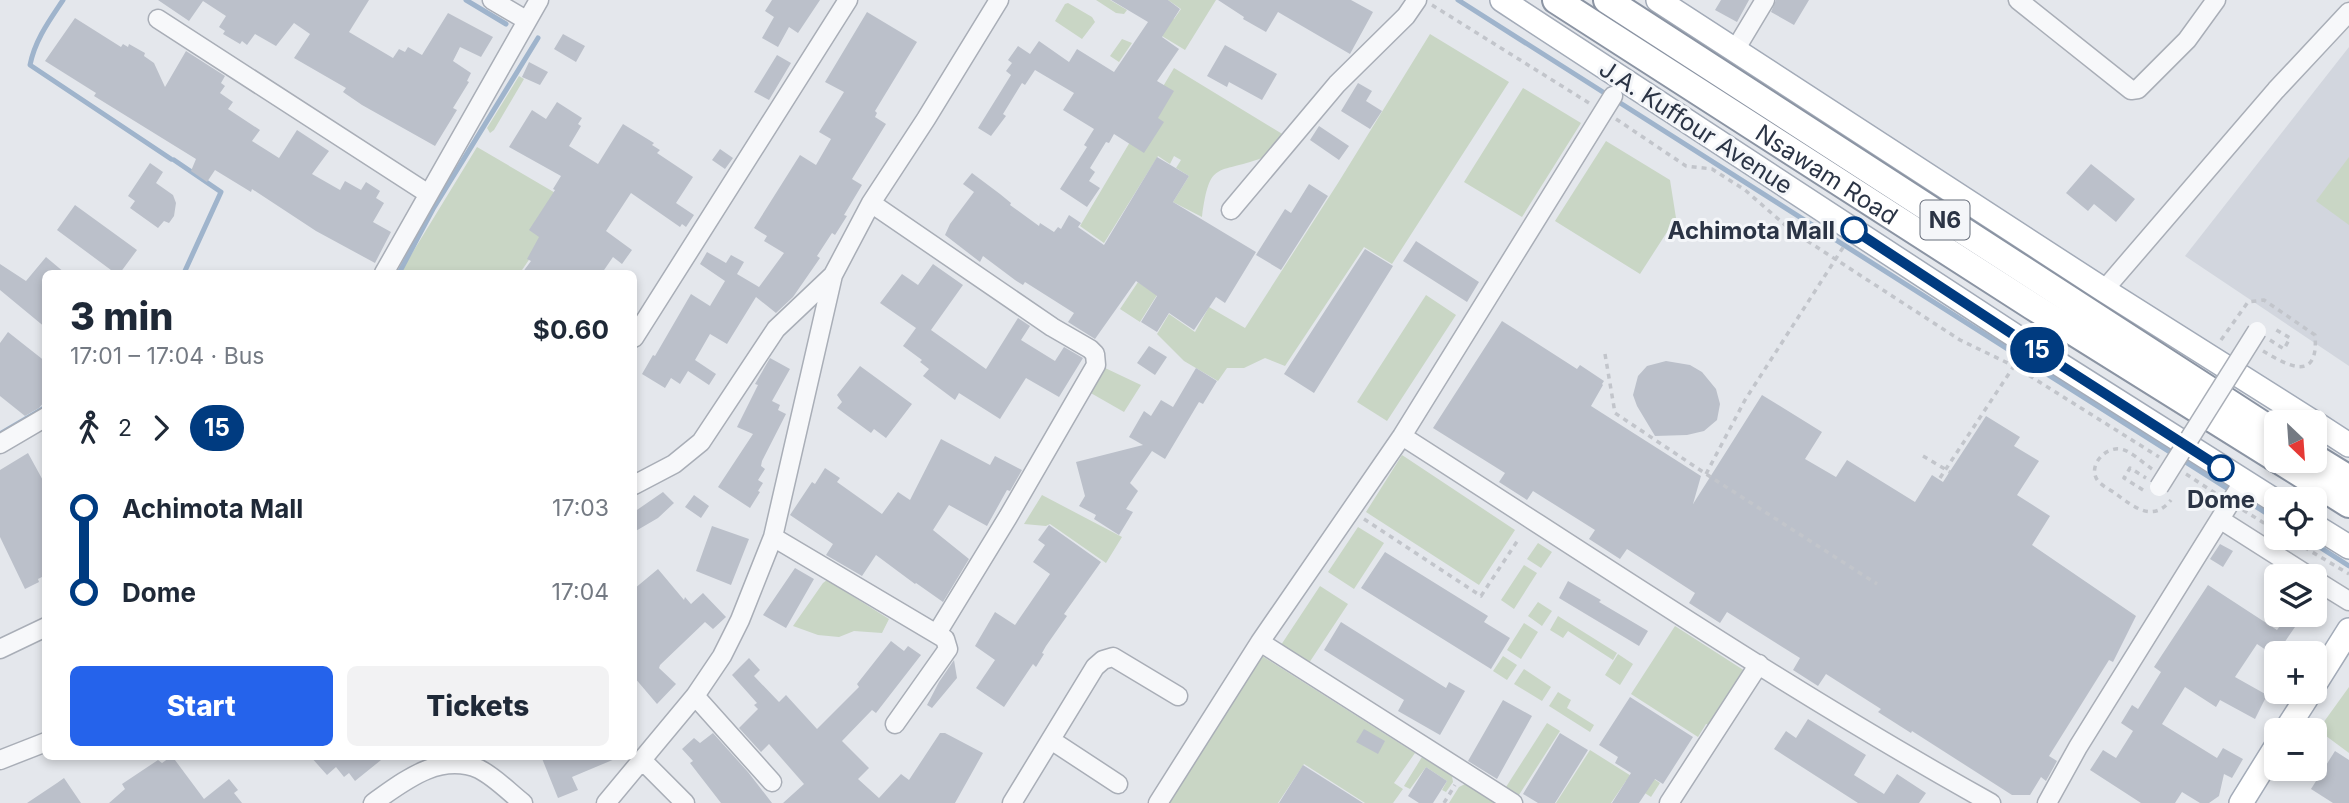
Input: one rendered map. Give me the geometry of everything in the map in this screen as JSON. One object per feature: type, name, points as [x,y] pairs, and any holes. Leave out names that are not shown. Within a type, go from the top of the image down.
[{"type":"highway","name":"Nsawam Road","points":[[1556,0],[2264,451]]},
{"type":"highway","name":"Nsawam Road","points":[[1610,2],[2264,426]]},
{"type":"highway","points":[[2328,466],[2349,480]]},
{"type":"highway","name":"Nsawam Road","points":[[2299,473],[2349,504]]},
{"type":"main road","name":"J.A. Kuffour Avenue","points":[[1502,0],[2029,345],[2264,494]]},
{"type":"main road","points":[[1658,0],[2293,410]]},
{"type":"main road","points":[[2328,432],[2349,445]]},
{"type":"main road","points":[[2327,533],[2349,547]]},
{"type":"main road","points":[[2327,665],[2349,630]]},
{"type":"main road","points":[[2241,803],[2264,766]]},
{"type":"street","points":[[492,0],[526,20]]},
{"type":"street","points":[[386,270],[539,0]]},
{"type":"street","points":[[637,333],[848,0]]},
{"type":"street","points":[[606,803],[695,696],[722,656],[740,620],[773,537],[833,275],[870,203],[999,0]]},
{"type":"street","points":[[1231,210],[1338,84],[1406,16],[1417,0]]},
{"type":"street","points":[[1735,50],[1765,0]]},
{"type":"street","points":[[2018,0],[2131,90],[2138,89],[2186,40],[2216,0]]},
{"type":"street","points":[[2104,290],[2276,90],[2349,12]]},
{"type":"street","points":[[158,19],[427,193]]},
{"type":"street","points":[[1158,803],[1260,642],[1402,436],[1609,104]]},
{"type":"street","points":[[870,203],[1052,327],[1090,349],[1096,358],[1096,365],[937,634]]},
{"type":"street","points":[[637,483],[674,464],[701,442],[776,329],[833,275]]},
{"type":"street","points":[[2167,478],[2257,331]]},
{"type":"street","points":[[0,444],[42,419]]},
{"type":"street","points":[[1402,436],[1759,664],[1918,763],[1991,803]]},
{"type":"street","points":[[2047,803],[2078,747],[2244,482]]},
{"type":"street","points":[[2221,520],[2290,564]]},
{"type":"street","points":[[773,537],[945,639],[948,649],[895,724]]},
{"type":"street","points":[[2327,587],[2349,601]]},
{"type":"street","points":[[0,649],[42,629]]},
{"type":"street","points":[[1260,642],[1513,803]]},
{"type":"street","points":[[1013,803],[1095,667],[1103,660],[1113,657],[1178,696]]},
{"type":"street","points":[[1668,803],[1759,664]]},
{"type":"street","points":[[695,696],[772,782]]},
{"type":"street","points":[[1051,740],[1118,784]]},
{"type":"street","points":[[0,760],[42,744]]},
{"type":"street","points":[[642,760],[685,803]]},
{"type":"street","points":[[373,803],[413,776],[434,767],[449,765],[478,769],[523,803]]},
{"type":"path","points":[[1423,0],[1609,104],[1686,166],[1712,169],[1745,190],[1792,231],[1960,340],[2014,366],[2167,478]]},
{"type":"path","points":[[1706,474],[1745,400],[1854,230]]},
{"type":"path","points":[[2284,349],[2290,338]]},
{"type":"path","points":[[1605,354],[1615,413],[1877,583]]},
{"type":"path","points":[[1940,478],[1948,471],[2014,366]]},
{"type":"path","points":[[2167,478],[2160,511],[2150,513],[2139,510],[2097,480],[2094,470],[2098,458],[2109,449],[2122,449],[2167,478],[2187,475],[2264,523]]},
{"type":"path","points":[[2187,475],[2199,453]]},
{"type":"path","points":[[1923,456],[1948,471]]},
{"type":"path","points":[[2124,478],[2130,468]]},
{"type":"path","points":[[1350,510],[1481,596],[1518,540]]},
{"type":"path","points":[[2309,550],[2349,574]]},
{"type":"shaded area","points":[[2349,47],[2349,366],[2185,256]]},
{"type":"green space","points":[[1096,0],[1110,0],[1127,10],[1124,14],[1116,13]]},
{"type":"green space","points":[[1168,0],[1216,0],[1185,50],[1152,30],[1164,12],[1174,19],[1181,9]]},
{"type":"green space","points":[[1068,3],[1092,17],[1095,22],[1082,39],[1055,21]]},
{"type":"green space","points":[[1430,34],[1509,82],[1392,264],[1364,247],[1285,366],[1265,358],[1244,368],[1227,368],[1218,381],[1184,361],[1157,334],[1169,314],[1195,332],[1209,307],[1245,328]]},
{"type":"green space","points":[[1122,39],[1132,43],[1119,62],[1110,56]]},
{"type":"green space","points":[[1174,68],[1289,138],[1265,157],[1225,169],[1212,177],[1202,217],[1173,202],[1189,176],[1176,168],[1181,160],[1174,156],[1170,164],[1158,156],[1104,243],[1080,226]]},
{"type":"green space","points":[[519,76],[524,79],[490,133],[487,128]]},
{"type":"green space","points":[[1523,88],[1581,123],[1522,217],[1464,182]]},
{"type":"green space","points":[[1606,141],[1670,180],[1676,218],[1640,274],[1555,221]]},
{"type":"green space","points":[[477,147],[569,201],[522,270],[402,270]]},
{"type":"green space","points":[[2349,157],[2349,225],[2316,201]]},
{"type":"green space","points":[[1138,282],[1157,295],[1140,322],[1120,309]]},
{"type":"green space","points":[[1426,295],[1456,315],[1387,421],[1357,402]]},
{"type":"green space","points":[[1103,367],[1141,385],[1124,412],[1089,392]]},
{"type":"green space","points":[[1402,455],[1515,530],[1479,585],[1366,512]]},
{"type":"green space","points":[[1042,495],[1122,537],[1106,563],[1050,524],[1024,524]]},
{"type":"green space","points":[[1358,527],[1384,543],[1354,589],[1328,572]]},
{"type":"green space","points":[[1538,543],[1552,552],[1541,568],[1527,559]]},
{"type":"green space","points":[[1524,565],[1537,573],[1514,609],[1501,600]]},
{"type":"green space","points":[[827,580],[889,619],[882,633],[854,631],[839,637],[818,635],[793,626]]},
{"type":"green space","points":[[1320,586],[1348,604],[1309,663],[1281,645]]},
{"type":"green space","points":[[1538,602],[1552,611],[1542,626],[1528,616]]},
{"type":"green space","points":[[1558,616],[1617,653],[1613,660],[1568,631],[1563,638],[1550,630]]},
{"type":"green space","points":[[1524,623],[1538,632],[1521,659],[1507,650]]},
{"type":"green space","points":[[1675,626],[1745,671],[1710,725],[1706,724],[1698,737],[1631,694]]},
{"type":"green space","points":[[1259,654],[1415,753],[1394,783],[1403,789],[1393,803],[1365,803],[1304,764],[1278,803],[1164,803]]},
{"type":"green space","points":[[1618,654],[1633,664],[1620,685],[1605,675]]},
{"type":"green space","points":[[1503,656],[1517,665],[1507,680],[1493,671]]},
{"type":"green space","points":[[1524,669],[1551,687],[1542,701],[1514,684]]},
{"type":"green space","points":[[2349,687],[2349,753],[2327,737],[2327,718]]},
{"type":"green space","points":[[1558,692],[1571,700],[1567,708],[1594,725],[1590,732],[1549,706]]},
{"type":"green space","points":[[1547,723],[1560,731],[1519,795],[1506,787]]},
{"type":"green space","points":[[1590,750],[1636,779],[1642,771],[1660,783],[1651,797],[1626,781],[1611,803],[1556,803]]},
{"type":"green space","points":[[1422,757],[1452,776],[1453,782],[1446,792],[1442,790],[1447,781],[1426,767],[1410,789],[1404,786]]},
{"type":"green space","points":[[1465,784],[1495,803],[1449,803],[1459,787]]},
{"type":"building","points":[[158,0],[369,0],[349,32],[393,58],[399,49],[405,52],[408,47],[422,55],[448,13],[493,37],[481,57],[460,47],[453,61],[471,73],[467,81],[469,82],[453,108],[457,110],[435,146],[362,105],[343,92],[346,88],[294,58],[310,34],[294,23],[276,46],[255,34],[247,45],[242,41],[240,44],[223,34],[225,31],[219,27],[226,16],[203,1],[189,21]]},
{"type":"building","points":[[772,0],[820,0],[798,33],[789,27],[778,47],[762,38],[774,17],[765,11]]},
{"type":"building","points":[[1111,0],[1168,0],[1180,9],[1162,37],[1179,49],[1157,81],[1174,91],[1158,118],[1164,122],[1144,153],[1114,134],[1109,143],[1106,142],[1090,168],[1095,172],[1089,181],[1100,188],[1087,207],[1060,189],[1087,147],[1084,145],[1094,129],[1063,110],[1074,93],[1035,70],[1025,85],[1022,83],[1003,114],[1006,116],[991,136],[978,128],[1011,75],[1006,71],[1012,63],[1008,60],[1018,46],[1030,54],[1039,41],[1069,62],[1077,49],[1114,72],[1148,22]]},
{"type":"building","points":[[1218,0],[1351,0],[1373,12],[1350,54],[1278,12],[1266,32]]},
{"type":"building","points":[[1721,0],[1749,0],[1737,22],[1715,10]]},
{"type":"building","points":[[1776,0],[1809,0],[1794,25],[1771,12]]},
{"type":"building","points":[[867,12],[917,42],[875,111],[875,117],[886,124],[852,179],[862,185],[844,215],[847,216],[835,235],[832,233],[817,256],[820,258],[793,297],[776,313],[756,297],[727,344],[710,334],[695,360],[716,374],[709,385],[688,371],[680,384],[671,378],[665,388],[642,374],[691,294],[710,306],[725,281],[700,264],[707,252],[726,263],[731,255],[744,262],[737,274],[759,287],[784,253],[764,241],[767,236],[754,228],[800,155],[816,165],[831,139],[819,132],[844,92],[825,82]]},
{"type":"building","points":[[75,18],[121,47],[123,44],[128,47],[129,44],[145,53],[144,56],[154,63],[165,87],[186,51],[225,76],[221,83],[225,86],[220,93],[233,102],[228,109],[260,130],[252,141],[279,158],[297,130],[329,151],[312,174],[340,190],[345,181],[361,190],[366,182],[380,191],[376,198],[384,203],[373,222],[391,232],[375,263],[316,231],[252,189],[251,192],[215,170],[207,182],[191,171],[196,159],[94,96],[96,93],[45,61]]},
{"type":"building","points":[[563,34],[585,46],[576,62],[554,49]]},
{"type":"building","points":[[1225,45],[1277,74],[1262,100],[1229,82],[1227,87],[1207,76]]},
{"type":"building","points":[[777,55],[791,63],[769,100],[754,92]]},
{"type":"building","points":[[529,62],[548,72],[540,85],[522,77]]},
{"type":"building","points":[[1358,83],[1372,91],[1366,101],[1382,111],[1370,129],[1341,111]]},
{"type":"building","points":[[557,102],[582,118],[578,124],[581,126],[569,146],[598,164],[623,124],[654,143],[652,145],[660,150],[657,153],[693,177],[676,203],[694,215],[686,227],[682,224],[680,227],[631,193],[606,231],[632,250],[622,264],[613,257],[604,270],[524,270],[531,261],[527,259],[539,237],[529,230],[561,176],[509,147],[532,110],[546,119]]},
{"type":"building","points":[[1319,126],[1349,146],[1339,160],[1310,140]]},
{"type":"building","points":[[720,149],[733,158],[725,169],[712,160]]},
{"type":"building","points":[[1157,157],[1189,176],[1173,202],[1256,252],[1225,303],[1216,297],[1194,330],[1169,313],[1157,332],[1141,322],[1157,296],[1136,281],[1095,339],[1068,322],[1074,313],[1025,282],[1023,285],[1015,280],[983,256],[980,262],[945,235],[974,192],[963,184],[972,173],[1039,226],[1040,223],[1054,232],[1058,227],[1061,229],[1069,215],[1081,223],[1078,227],[1104,245]]},
{"type":"building","points":[[150,163],[163,172],[156,183],[173,195],[176,203],[174,216],[169,223],[164,221],[158,228],[130,208],[135,201],[128,196]]},
{"type":"building","points":[[2091,164],[2135,199],[2116,222],[2094,204],[2088,211],[2066,193]]},
{"type":"building","points":[[1309,184],[1328,196],[1281,270],[1256,255],[1285,209],[1291,213]]},
{"type":"building","points":[[75,205],[137,250],[122,270],[111,270],[57,230]]},
{"type":"building","points":[[1416,241],[1479,282],[1467,302],[1403,261]]},
{"type":"building","points":[[1365,249],[1393,266],[1314,393],[1284,374]]},
{"type":"building","points":[[46,257],[61,270],[42,270],[42,325],[0,290],[0,264],[26,281]]},
{"type":"building","points":[[933,264],[963,285],[931,330],[986,369],[1018,318],[1030,326],[1021,340],[1055,361],[1064,347],[1083,358],[1059,397],[1026,378],[1000,419],[959,393],[955,400],[923,376],[929,369],[920,362],[922,360],[903,346],[916,328],[880,303],[902,274],[918,285]]},
{"type":"building","points":[[1502,321],[1577,369],[1580,365],[1604,381],[1591,406],[1701,476],[1693,504],[1762,395],[1822,432],[1805,459],[1836,477],[1847,460],[1915,502],[1932,475],[1943,482],[1986,416],[2020,437],[2014,446],[2039,461],[2017,495],[2050,516],[2032,545],[2136,616],[2113,662],[2109,660],[2049,756],[2057,761],[2046,781],[2041,777],[2030,795],[2012,795],[1878,712],[1881,709],[1826,674],[1818,686],[1793,670],[1800,658],[1727,612],[1720,623],[1689,603],[1695,593],[1627,549],[1620,559],[1589,539],[1595,530],[1533,491],[1527,500],[1499,482],[1505,473],[1433,428]]},
{"type":"building","points":[[8,332],[42,359],[42,405],[25,416],[0,396],[0,343]]},
{"type":"building","points":[[1149,346],[1167,357],[1155,375],[1137,363]]},
{"type":"building","points":[[770,358],[790,369],[772,401],[780,405],[778,410],[786,414],[762,461],[761,466],[765,469],[758,480],[763,483],[750,508],[718,487],[753,434],[737,427],[758,385],[755,384]]},
{"type":"building","points":[[1666,361],[1690,365],[1702,372],[1716,389],[1720,404],[1717,420],[1704,431],[1687,435],[1655,436],[1637,406],[1633,395],[1638,376],[1647,366]]},
{"type":"building","points":[[860,366],[912,404],[886,438],[874,429],[871,433],[837,408],[842,402],[837,395]]},
{"type":"building","points":[[1196,368],[1217,381],[1203,404],[1199,402],[1165,459],[1152,451],[1130,483],[1138,491],[1126,509],[1133,512],[1119,535],[1094,519],[1096,515],[1079,506],[1085,496],[1076,462],[1143,445],[1129,437],[1144,411],[1151,416],[1161,400],[1173,407]]},
{"type":"building","points":[[941,439],[990,465],[995,456],[1022,470],[1010,491],[1007,490],[987,526],[949,505],[933,530],[969,559],[943,602],[876,555],[862,576],[826,555],[833,544],[790,515],[825,468],[840,478],[837,482],[882,514],[898,492],[910,500]]},
{"type":"building","points":[[28,453],[42,479],[42,577],[38,579],[39,582],[25,589],[0,537],[0,470]]},
{"type":"building","points":[[663,492],[674,503],[658,518],[637,530],[637,510]]},
{"type":"building","points":[[694,495],[709,506],[701,518],[685,507]]},
{"type":"building","points":[[1049,525],[1101,562],[1064,614],[1067,616],[1046,646],[1036,667],[1033,664],[1004,707],[976,688],[995,660],[975,646],[995,612],[1015,625],[1050,574],[1033,562],[1045,545],[1038,540]]},
{"type":"building","points":[[712,526],[749,539],[731,585],[696,571]]},
{"type":"building","points":[[2220,544],[2233,551],[2223,567],[2210,559]]},
{"type":"building","points":[[1385,552],[1488,616],[1484,622],[1510,638],[1491,669],[1361,588]]},
{"type":"building","points":[[795,568],[814,579],[786,628],[763,615]]},
{"type":"building","points":[[658,569],[684,600],[685,597],[691,604],[703,593],[726,617],[713,629],[705,622],[660,665],[659,668],[676,684],[657,704],[637,681],[637,586]]},
{"type":"building","points":[[1568,581],[1648,631],[1639,646],[1559,598]]},
{"type":"building","points":[[2208,585],[2264,622],[2264,627],[2277,630],[2279,627],[2295,627],[2285,641],[2264,641],[2264,649],[2257,644],[2235,677],[2264,693],[2264,701],[2255,719],[2220,700],[2216,707],[2185,687],[2162,724],[2217,758],[2223,748],[2243,759],[2232,778],[2224,774],[2219,796],[2209,803],[2200,803],[2182,792],[2175,803],[2141,803],[2090,770],[2103,750],[2116,758],[2133,731],[2121,723],[2132,705],[2138,709],[2161,672],[2154,667]]},
{"type":"building","points":[[1341,622],[1446,688],[1449,682],[1465,691],[1440,735],[1398,711],[1404,700],[1324,650]]},
{"type":"building","points":[[891,641],[904,651],[908,646],[921,655],[876,713],[872,710],[842,741],[869,768],[858,779],[879,798],[901,774],[909,780],[940,733],[945,733],[983,753],[955,803],[783,803],[804,784],[769,744],[761,752],[739,728],[758,709],[754,705],[757,703],[732,675],[749,658],[760,670],[754,676],[779,702],[786,695],[817,729],[859,687],[857,684]]},
{"type":"building","points":[[954,660],[957,678],[932,708],[927,705]]},
{"type":"building","points":[[1630,697],[1693,737],[1663,784],[1655,779],[1639,803],[1612,803],[1631,773],[1615,763],[1618,757],[1599,745]]},
{"type":"building","points":[[1503,700],[1532,716],[1497,779],[1468,761]]},
{"type":"building","points":[[1808,719],[1866,755],[1854,775],[1884,794],[1897,774],[1926,793],[1919,803],[1858,803],[1774,749],[1786,731],[1796,738]]},
{"type":"building","points":[[1364,729],[1385,741],[1378,754],[1356,742]]},
{"type":"building","points":[[713,733],[772,803],[721,803],[682,749],[694,738],[700,743]]},
{"type":"building","points":[[1560,733],[1588,750],[1555,803],[1538,803],[1523,794]]},
{"type":"building","points":[[2335,751],[2349,760],[2349,803],[2333,803],[2311,789],[2316,781],[2327,781],[2327,764]]},
{"type":"building","points":[[158,760],[162,763],[175,760],[204,799],[229,779],[238,790],[234,793],[242,803],[109,803],[125,789],[122,784]]},
{"type":"building","points":[[314,760],[381,760],[355,781],[349,773],[344,777],[336,767],[327,775]]},
{"type":"building","points":[[543,760],[612,760],[572,777],[578,790],[558,798]]},
{"type":"building","points":[[1303,765],[1363,803],[1279,803]]},
{"type":"building","points":[[1426,767],[1447,781],[1433,803],[1419,803],[1408,796]]},
{"type":"building","points":[[64,778],[81,803],[27,803],[57,783]]},
{"type":"waterway","points":[[63,0],[39,39],[30,65],[171,159]]},
{"type":"waterway","points":[[466,0],[506,24]]},
{"type":"waterway","points":[[1458,0],[2264,512]]},
{"type":"waterway","points":[[401,270],[433,209],[538,38]]},
{"type":"waterway","points":[[174,160],[221,192],[185,270]]},
{"type":"waterway","points":[[0,434],[42,409]]},
{"type":"waterway","points":[[2324,550],[2349,566]]},
{"type":"bus line","name":"15","points":[[1854,230],[2221,468]]},
{"type":"place","name":"Achimota Mall","points":[[1854,230]]},
{"type":"place","name":"Dome","points":[[2221,468]]}]
